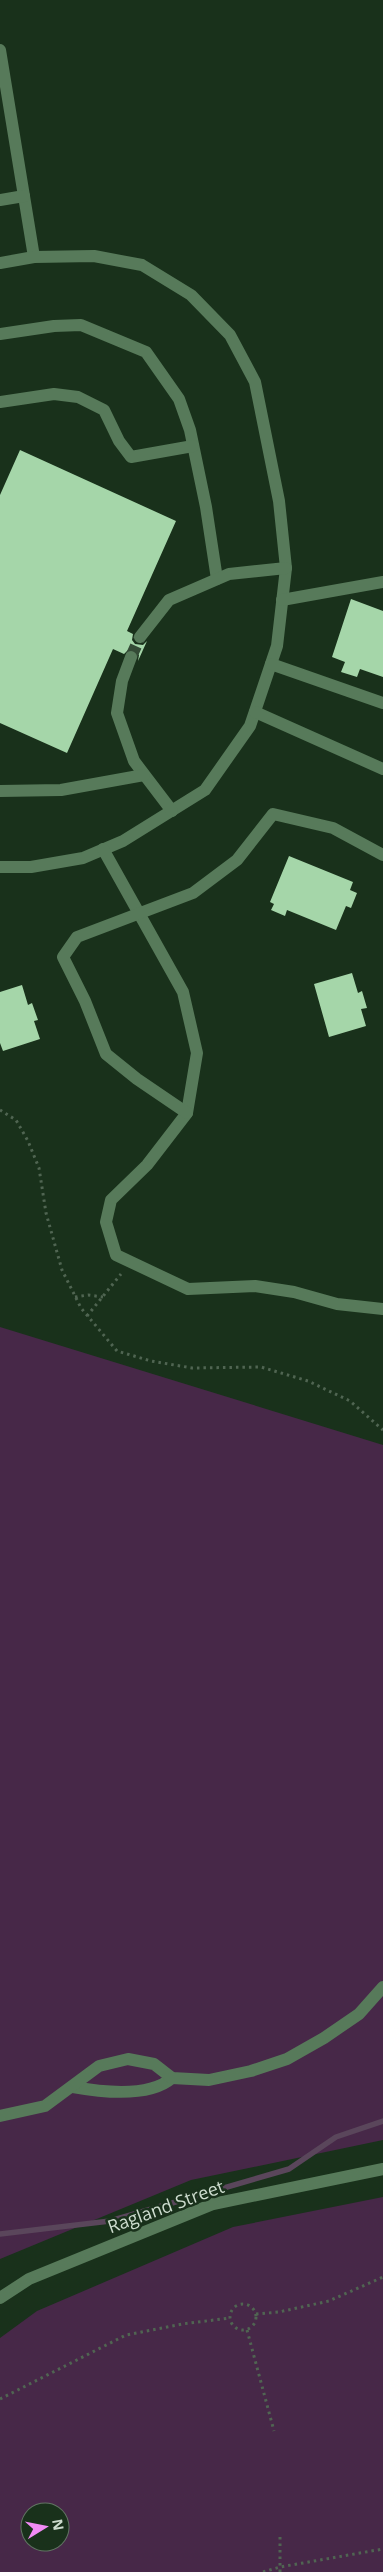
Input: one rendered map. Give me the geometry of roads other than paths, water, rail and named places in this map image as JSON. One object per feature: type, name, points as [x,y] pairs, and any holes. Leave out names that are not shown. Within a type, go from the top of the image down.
[{"type":"street","points":[[0,50],[34,257]]},
{"type":"street","points":[[0,200],[24,196]]},
{"type":"street","points":[[0,263],[34,257],[94,256],[142,265],[191,295],[230,335],[255,382],[279,501],[286,568],[278,646],[250,726],[205,790],[123,841],[83,858],[31,867],[0,867]]},
{"type":"street","points":[[0,334],[54,326],[81,325],[146,352],[179,399],[194,446],[217,579]]},
{"type":"street","points":[[0,402],[54,394],[78,397],[104,410],[120,441],[132,457],[194,446]]},
{"type":"street","points":[[140,637],[170,600],[229,574],[286,568]]},
{"type":"street","points":[[282,600],[383,582]]},
{"type":"street","points":[[131,657],[122,681],[117,713],[134,761],[172,812]]},
{"type":"street","points":[[271,664],[383,703]]},
{"type":"street","points":[[255,712],[383,769]]},
{"type":"street","points":[[0,791],[61,790],[144,775]]},
{"type":"street","points":[[187,1113],[137,1079],[106,1054],[85,1001],[63,957],[76,937],[138,912],[193,893],[237,860],[273,814],[333,828],[383,855]]},
{"type":"street","points":[[103,849],[183,992],[197,1053],[187,1113],[147,1165],[111,1200],[106,1222],[116,1255],[188,1290],[255,1286],[294,1292],[337,1304],[383,1309]]},
{"type":"street","points":[[0,2116],[45,2106],[99,2066],[128,2058],[154,2064],[172,2078],[208,2080],[251,2071],[287,2059],[324,2038],[358,2014],[383,1987]]},
{"type":"street","points":[[73,2087],[101,2092],[148,2090],[164,2085],[172,2078]]},
{"type":"street","name":"Ragland Street","points":[[0,2298],[29,2279],[213,2204],[383,2169]]},
{"type":"waterway","points":[[0,2234],[110,2221],[289,2169],[336,2137],[383,2121]]},
{"type":"tunnel","points":[[131,657],[140,637]]}]
